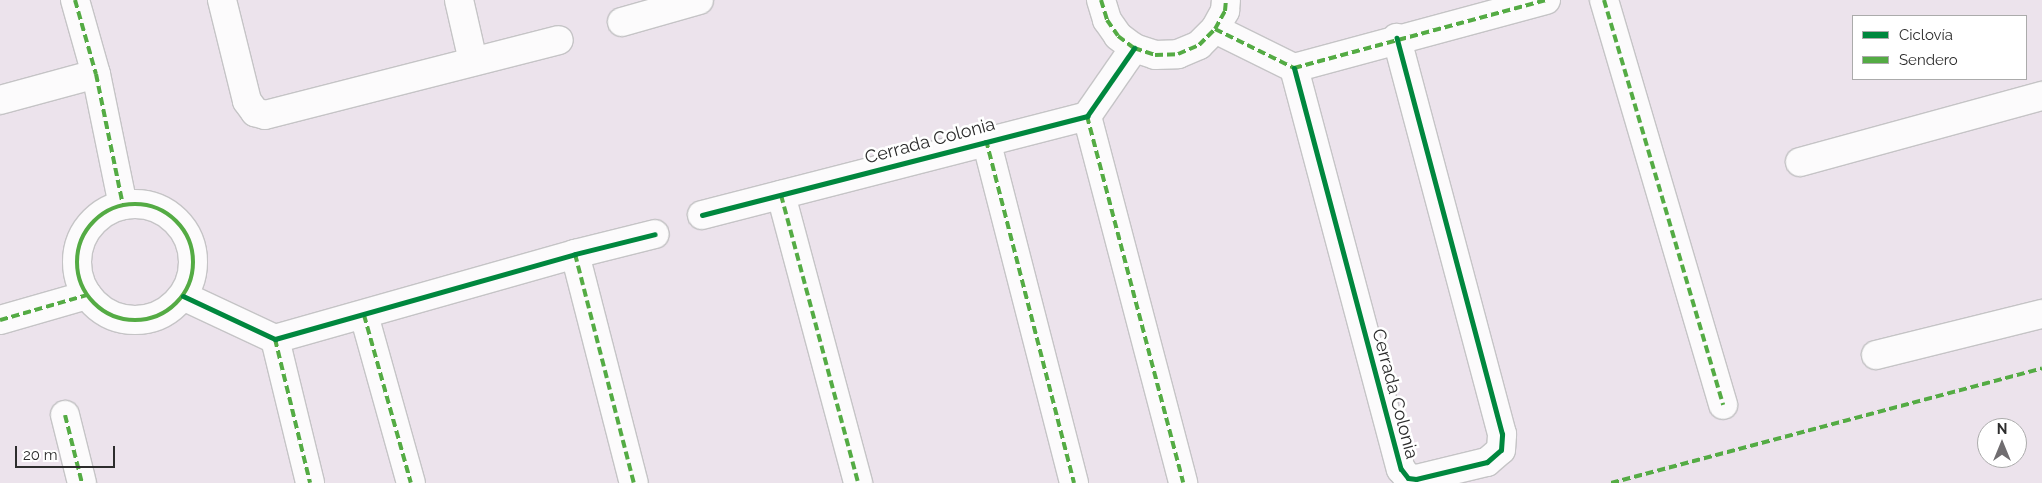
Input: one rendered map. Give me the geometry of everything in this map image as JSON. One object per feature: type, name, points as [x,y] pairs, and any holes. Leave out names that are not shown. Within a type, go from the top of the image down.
[{"type":"street","points":[[75,0],[96,74],[122,205]]},
{"type":"street","points":[[222,0],[243,87],[255,112],[278,113],[559,40]]},
{"type":"street","points":[[459,0],[473,61]]},
{"type":"street","points":[[1101,0],[1107,20],[1118,36],[1134,48],[1155,55],[1178,54],[1199,45],[1215,29],[1225,11],[1226,0]]},
{"type":"street","points":[[1215,29],[1294,68],[1397,38],[1546,0]]},
{"type":"street","points":[[1604,0],[1723,405]]},
{"type":"street","points":[[622,22],[691,1]]},
{"type":"street","name":"Cerrada Colonia","points":[[1294,68],[1401,469],[1408,478],[1416,479],[1487,462],[1501,450],[1502,434],[1397,38]]},
{"type":"street","points":[[1134,48],[1087,116],[1183,483]]},
{"type":"street","points":[[0,100],[96,74]]},
{"type":"street","points":[[1800,162],[2042,96]]},
{"type":"street","name":"Cerrada Colonia","points":[[702,215],[986,140],[1087,116]]},
{"type":"street","name":"Cerrada Colonia","points":[[986,140],[1074,483]]},
{"type":"street","points":[[781,195],[858,483]]},
{"type":"street","points":[[122,205],[158,208],[172,217],[184,230],[192,246],[194,263],[191,280],[183,296],[161,313],[134,320],[116,317],[100,308],[87,295],[79,278],[77,259],[81,241],[91,225],[105,212],[122,205]]},
{"type":"street","points":[[183,296],[275,339],[575,254],[655,234]]},
{"type":"street","points":[[575,254],[634,483]]},
{"type":"street","points":[[0,320],[87,295]]},
{"type":"street","points":[[1876,355],[2042,314]]},
{"type":"street","points":[[364,315],[411,483]]},
{"type":"street","points":[[275,339],[310,483]]},
{"type":"street","points":[[65,415],[82,483]]},
{"type":"marked path","points":[[75,0],[96,74],[123,205]]},
{"type":"marked path","points":[[1101,0],[1107,20],[1118,36],[1134,48],[1155,55],[1178,54],[1199,45],[1215,29],[1225,11],[1226,0]]},
{"type":"marked path","points":[[1215,29],[1294,68],[1546,0]]},
{"type":"marked path","points":[[1604,0],[1723,405]]},
{"type":"marked path","points":[[1087,116],[1183,483]]},
{"type":"marked path","points":[[986,140],[1074,483]]},
{"type":"marked path","points":[[781,195],[858,483]]},
{"type":"marked path","points":[[135,204],[157,209],[176,221],[188,240],[193,262],[188,284],[176,303],[157,315],[135,320],[113,315],[94,303],[82,284],[77,262],[82,240],[94,221],[113,209],[135,204]]},
{"type":"marked path","points":[[575,254],[634,483]]},
{"type":"marked path","points":[[0,320],[87,295]]},
{"type":"marked path","points":[[364,315],[411,483]]},
{"type":"marked path","points":[[275,339],[310,483]]},
{"type":"marked path","points":[[1611,483],[2042,368]]},
{"type":"marked path","points":[[65,415],[82,483]]},
{"type":"cycle path","points":[[1294,68],[1401,469],[1408,478],[1416,479],[1487,462],[1501,450],[1502,434],[1397,38]]},
{"type":"cycle path","points":[[702,215],[1087,116],[1134,48]]},
{"type":"cycle path","points":[[183,296],[275,339],[575,254],[655,234]]}]
